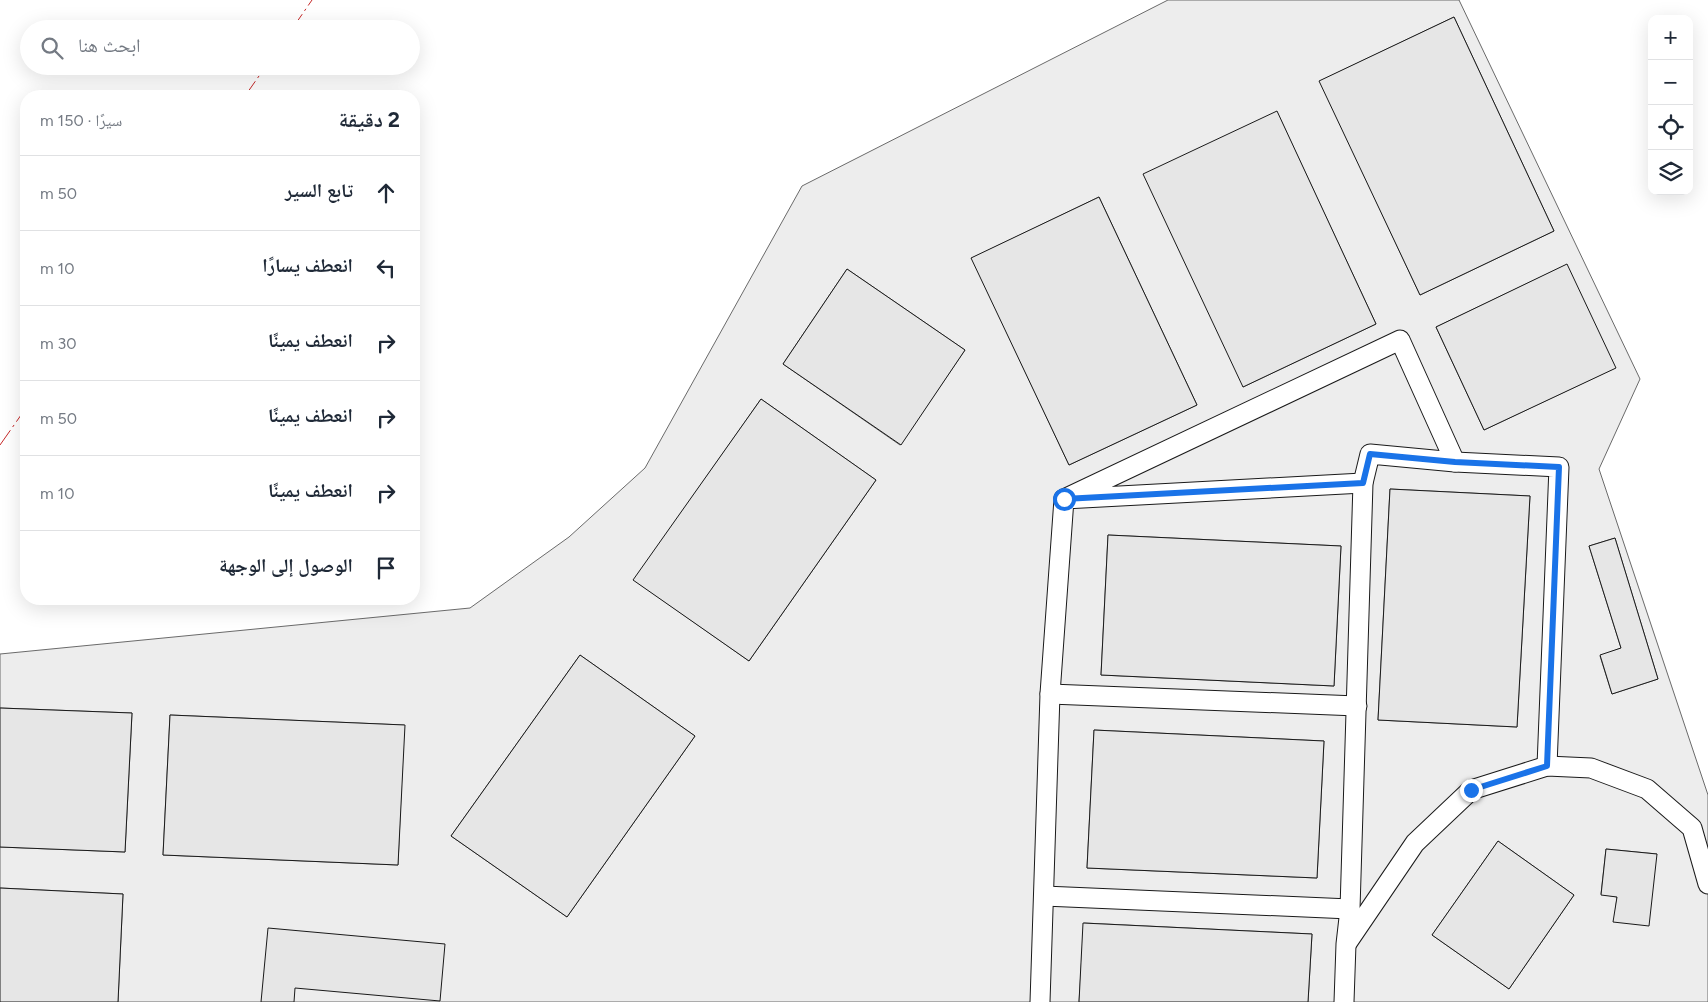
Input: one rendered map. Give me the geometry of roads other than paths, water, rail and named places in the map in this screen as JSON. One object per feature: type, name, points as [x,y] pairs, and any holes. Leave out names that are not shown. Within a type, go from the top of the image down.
[{"type":"lane","points":[[1064,499],[1400,340],[1455,462]]},
{"type":"lane","points":[[1344,1002],[1346,944],[1350,909],[1363,483],[1370,454],[1455,462],[1559,467],[1547,766]]},
{"type":"lane","points":[[1064,499],[1363,483]]},
{"type":"lane","points":[[1040,1002],[1050,694],[1064,499]]},
{"type":"lane","points":[[1050,694],[1357,706]]},
{"type":"lane","points":[[1346,944],[1415,843],[1471,790],[1547,766],[1591,768],[1647,788],[1692,828],[1708,884]]},
{"type":"lane","points":[[1044,896],[1350,909]]}]
